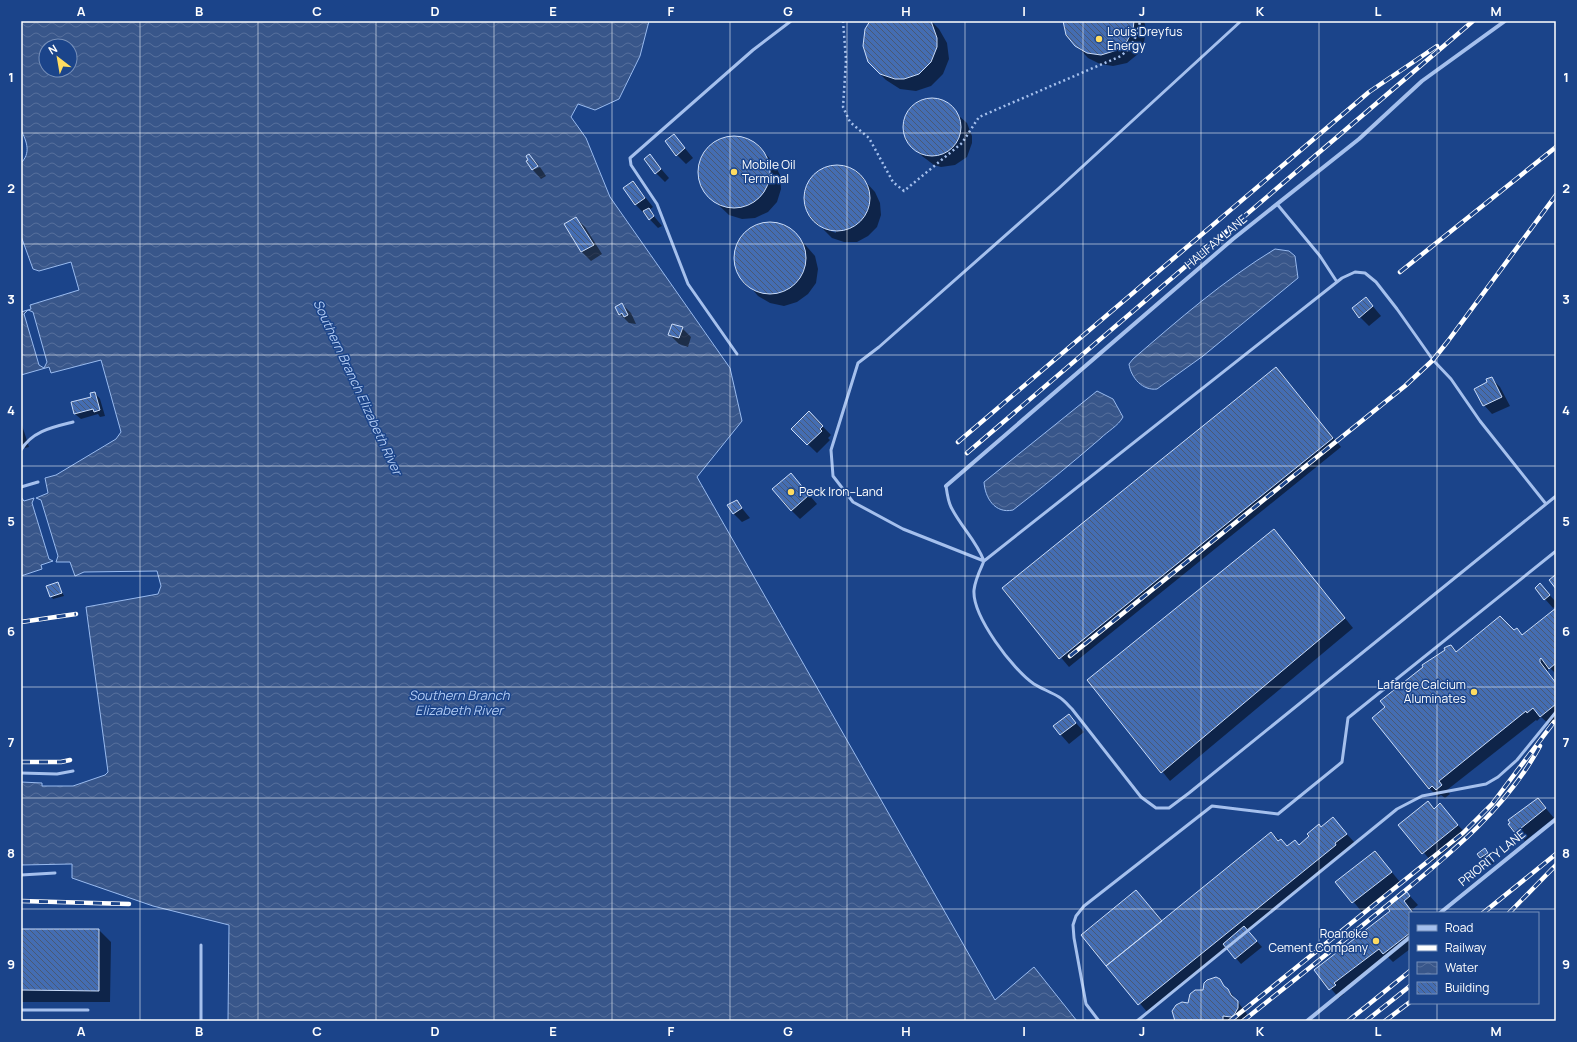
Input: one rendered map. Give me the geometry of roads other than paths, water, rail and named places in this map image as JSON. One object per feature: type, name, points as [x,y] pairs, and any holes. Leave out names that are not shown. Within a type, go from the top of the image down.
[{"type":"street","name":"HALIFAX LANE","points":[[946,486],[1233,239],[1359,139],[1422,81],[1505,21]]},
{"type":"street","name":"PRIORITY LANE","points":[[1441,912],[1556,819]]},
{"type":"street","points":[[1307,1021],[1409,938]]},
{"type":"lane","points":[[737,354],[688,284],[657,204],[631,165],[630,158],[753,50],[791,21]]},
{"type":"lane","points":[[984,561],[903,529],[853,502],[833,476],[831,450],[858,363],[879,347],[1052,194],[1241,21]]},
{"type":"lane","points":[[1498,27],[1499,21]]},
{"type":"lane","points":[[1277,204],[1320,256],[1337,282]]},
{"type":"lane","points":[[1546,504],[1480,421],[1451,379],[1433,360],[1376,282],[1365,273],[1355,272],[1337,282],[984,561],[976,580],[974,592],[978,613],[988,631],[1033,683],[1060,697],[1072,709],[1141,797],[1156,808],[1169,808],[1190,793],[1556,496]]},
{"type":"lane","points":[[21,450],[27,442],[38,434],[73,422]]},
{"type":"lane","points":[[21,487],[38,482]]},
{"type":"lane","points":[[946,486],[950,506],[961,524],[978,546],[984,561]]},
{"type":"lane","points":[[1099,1021],[1086,1004],[1074,938],[1073,925],[1076,916],[1084,906],[1212,806],[1278,814],[1342,762],[1348,718],[1556,551]]},
{"type":"lane","points":[[1137,1021],[1397,809],[1422,796],[1486,784],[1498,777],[1517,760],[1556,712]]},
{"type":"lane","points":[[21,773],[56,774],[73,771]]},
{"type":"lane","points":[[21,875],[55,873]]},
{"type":"lane","points":[[201,945],[201,1021]]},
{"type":"lane","points":[[21,1010],[88,1010]]},
{"type":"water","name":"Southern Branch Elizabeth River","points":[[21,21],[649,21],[640,56],[619,99],[595,110],[578,104],[571,117],[586,138],[610,197],[730,368],[742,421],[697,477],[995,1000],[1034,967],[1077,1021],[228,1021],[229,925],[153,906],[72,878],[72,864],[21,865],[21,782],[42,783],[42,786],[73,786],[105,775],[108,772],[86,607],[158,594],[161,586],[157,571],[84,572],[75,576],[70,562],[56,562],[58,556],[41,500],[36,498],[48,493],[45,478],[56,475],[116,439],[121,432],[101,360],[51,373],[49,367],[21,375],[21,312],[31,309],[30,305],[79,290],[71,262],[39,271],[33,269],[21,236],[21,163],[27,151],[25,139],[21,130]],"holes":[[[28,310],[33,312],[47,362],[44,368],[39,365],[24,314]]]},
{"type":"water","points":[[1275,249],[1289,251],[1295,256],[1298,278],[1203,356],[1157,389],[1147,388],[1135,379],[1129,364],[1133,359],[1184,315],[1220,287]]},
{"type":"water","points":[[1097,391],[1113,399],[1123,417],[1118,423],[1013,510],[1001,510],[992,504],[986,494],[984,482]]},
{"type":"water","points":[[21,497],[24,501],[34,498],[32,503],[49,559],[53,561],[41,565],[42,569],[21,576]]},
{"type":"railway","points":[[967,453],[1473,21]]},
{"type":"railway","points":[[958,442],[1369,92],[1437,46]]},
{"type":"railway","points":[[1400,272],[1556,147]]},
{"type":"railway","points":[[1070,656],[1405,386],[1433,360],[1556,195]]},
{"type":"railway","points":[[21,622],[76,614]]},
{"type":"railway","points":[[1230,1021],[1463,833],[1492,804],[1554,722]]},
{"type":"railway","points":[[1243,1021],[1372,918],[1473,832],[1509,792],[1526,770],[1540,746]]},
{"type":"railway","points":[[21,762],[61,762],[70,760]]},
{"type":"railway","points":[[1484,912],[1556,854]]},
{"type":"railway","points":[[1510,912],[1556,865]]},
{"type":"railway","points":[[21,901],[129,904]]},
{"type":"railway","points":[[1348,1021],[1409,972]]},
{"type":"railway","points":[[1366,1021],[1409,987]]},
{"type":"railway","points":[[1385,1021],[1409,1003]]},
{"type":"place","name":"Louis Dreyfus Energy","points":[[1099,39]]},
{"type":"place","name":"Mobile Oil Terminal","points":[[734,172]]},
{"type":"place","name":"Peck Iron--Land","points":[[791,492]]},
{"type":"place","name":"Lafarge Calcium Aluminates","points":[[1474,692]]},
{"type":"place","name":"Roanoke Cement Company","points":[[1376,941]]}]
